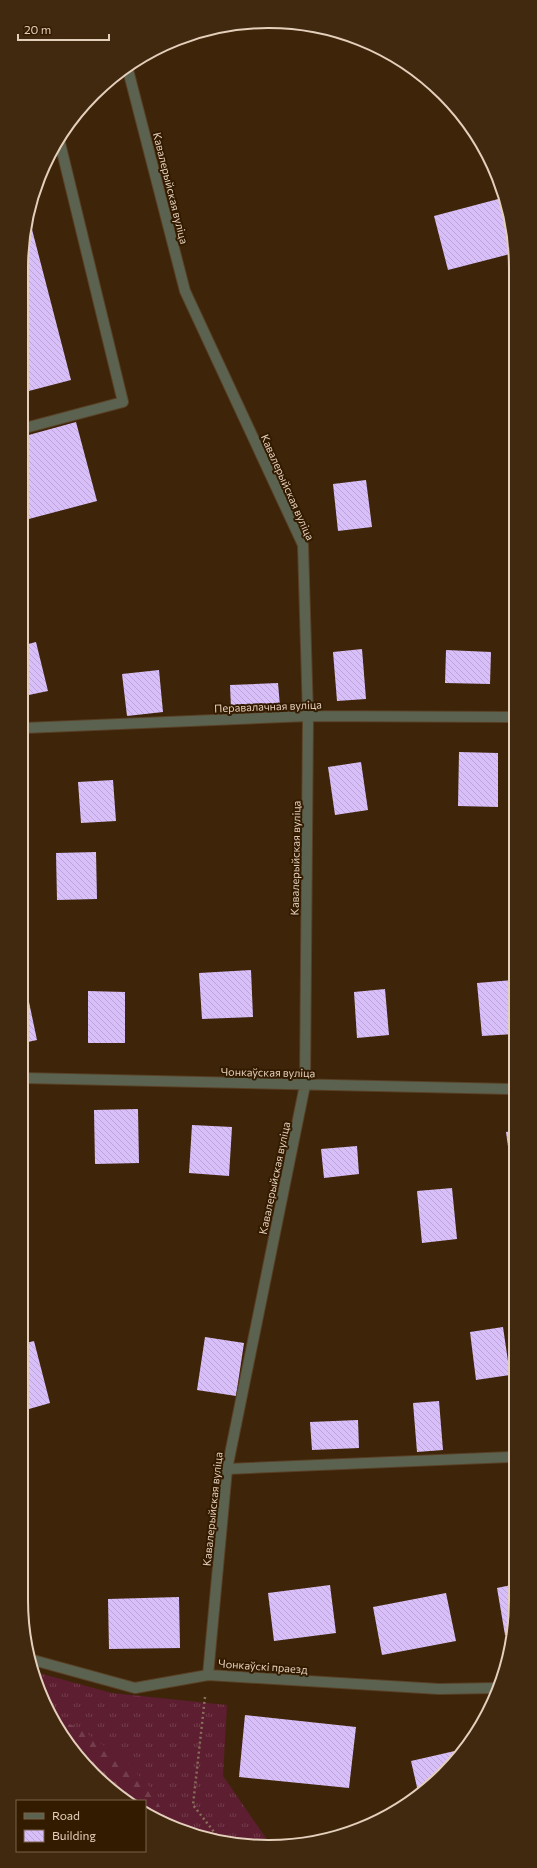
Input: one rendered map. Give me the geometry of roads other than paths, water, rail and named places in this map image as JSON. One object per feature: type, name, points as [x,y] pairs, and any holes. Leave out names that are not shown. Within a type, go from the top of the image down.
[{"type":"street","name":"Кавалерыйская вуліца","points":[[129,73],[185,291],[303,545],[308,716],[305,1085],[227,1469],[208,1675]]},
{"type":"street","points":[[28,427],[123,402],[61,147]]},
{"type":"street","name":"Перавалачная вуліца","points":[[28,728],[308,716],[509,717]]},
{"type":"street","name":"Чонкаўская вуліца","points":[[28,1078],[509,1089]]},
{"type":"street","points":[[227,1469],[509,1457]]},
{"type":"street","name":"Чонкаўскі праезд","points":[[36,1661],[135,1688],[208,1675],[439,1689],[492,1688]]}]
